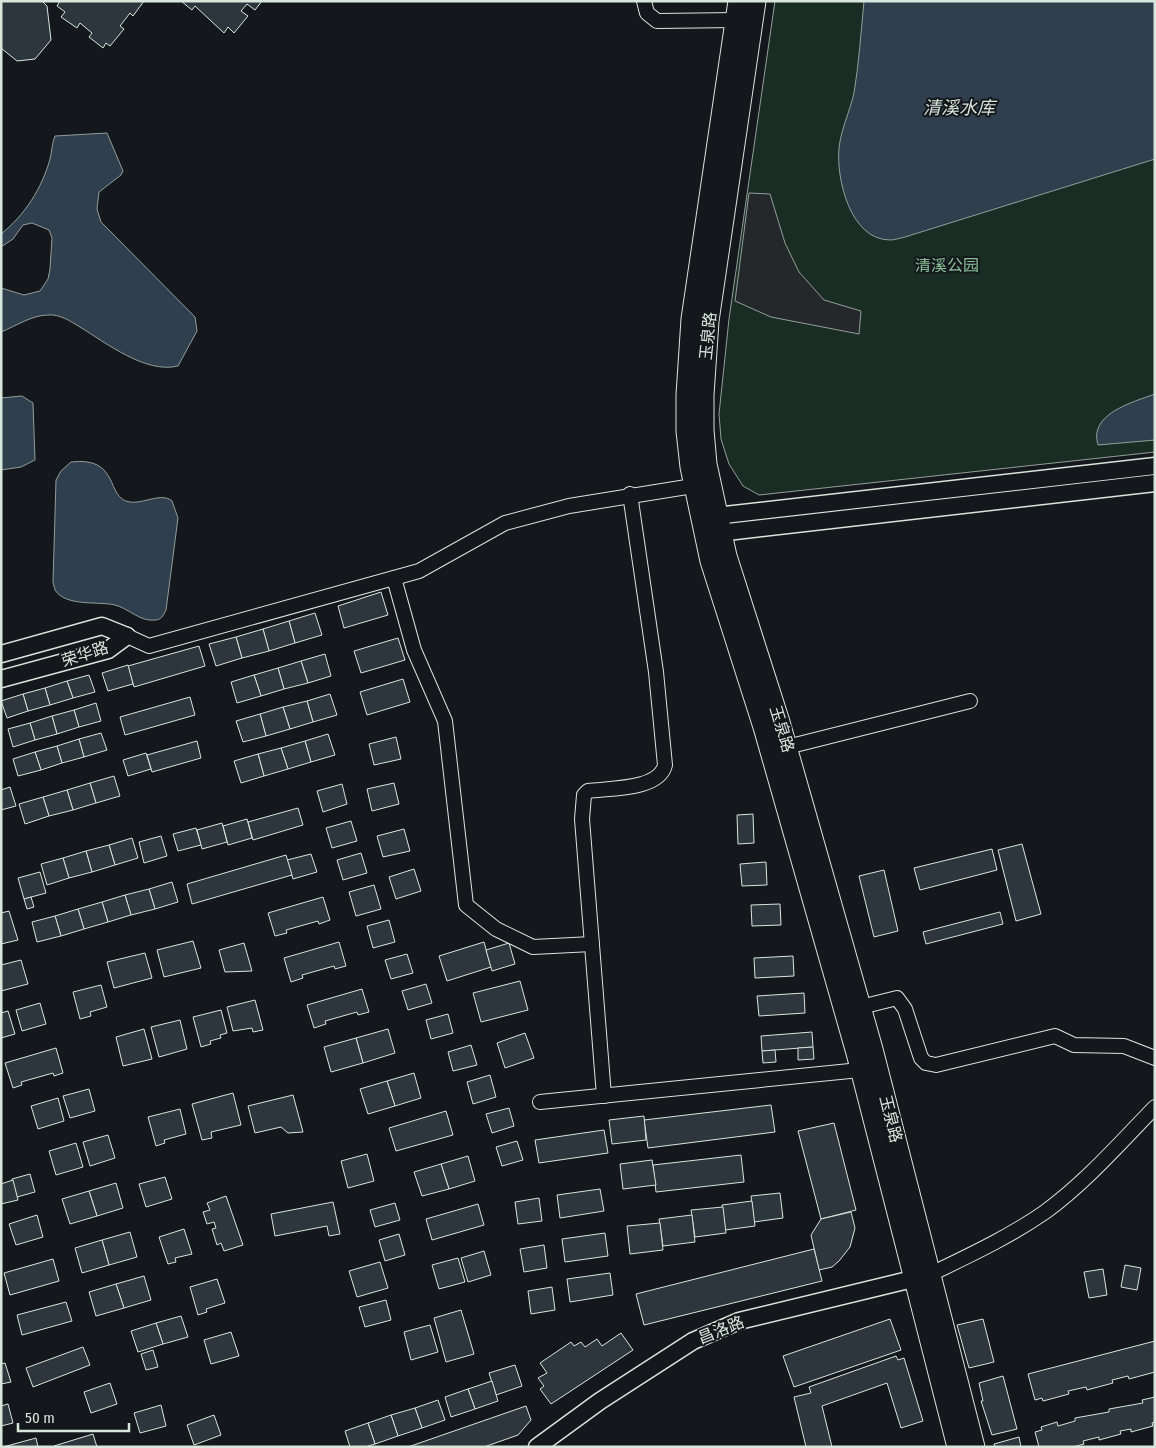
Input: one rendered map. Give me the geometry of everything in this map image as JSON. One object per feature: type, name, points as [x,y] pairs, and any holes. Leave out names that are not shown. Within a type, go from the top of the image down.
[{"type":"main road","name":"玉泉路","points":[[738,1],[691,319],[687,360],[686,431],[693,486],[710,526],[788,747],[861,1007],[922,1276],[957,1447]]},
{"type":"main road","name":"玉泉路","points":[[756,1],[715,274],[705,361],[704,430],[710,526],[763,727],[860,1070],[976,1447]]},
{"type":"street","points":[[644,1],[647,13],[657,20],[736,20]]},
{"type":"street","points":[[710,526],[1155,466]]},
{"type":"street","points":[[710,526],[1155,484]]},
{"type":"street","points":[[127,636],[149,646],[419,571],[505,523],[569,506],[630,494],[693,486]]},
{"type":"street","points":[[604,1096],[582,819],[584,795],[588,791],[651,783],[662,775],[665,765],[656,672],[630,494]]},
{"type":"street","points":[[394,578],[414,650],[445,721],[466,905],[496,930],[533,947],[592,944]]},
{"type":"street","name":"荣华路","points":[[1,654],[102,626],[127,636]]},
{"type":"street","name":"荣华路","points":[[1,679],[108,650],[127,636]]},
{"type":"street","points":[[788,747],[970,701]]},
{"type":"street","points":[[861,1007],[889,998],[897,998],[900,1001],[920,1058],[926,1063],[936,1065],[1055,1036],[1074,1045],[1124,1046],[1155,1058]]},
{"type":"street","points":[[540,1102],[860,1070]]},
{"type":"street","points":[[922,1276],[1007,1237],[1046,1211],[1083,1180],[1155,1107]]},
{"type":"street","name":"昌洛路","points":[[537,1447],[600,1401],[710,1332],[739,1321],[922,1276]]},
{"type":"green space","name":"清溪公园","points":[[775,1],[1155,1],[1155,452],[759,495],[743,486],[729,464],[721,439],[719,414],[729,319]]},
{"type":"shaded area","points":[[749,193],[770,194],[785,243],[799,272],[824,300],[861,311],[859,334],[771,317],[735,301]]},
{"type":"water","name":"清溪水库","points":[[864,1],[1155,1],[1155,159],[905,237],[890,240],[876,237],[865,230],[855,219],[848,205],[843,190],[839,161],[842,134],[854,93]]},
{"type":"water","points":[[107,133],[123,171],[121,175],[99,192],[97,209],[101,222],[195,317],[197,331],[178,366],[153,366],[127,356],[69,320],[57,316],[42,315],[1,332],[1,288],[24,295],[40,291],[48,279],[52,238],[49,230],[32,223],[23,225],[13,239],[1,247],[1,234],[10,227],[32,200],[47,170],[55,136]]},
{"type":"water","points":[[1155,394],[1155,440],[1098,445],[1097,434],[1100,425],[1106,417],[1125,405]]},
{"type":"water","points":[[22,396],[33,403],[35,460],[21,467],[1,470],[1,398]]},
{"type":"water","points":[[71,462],[87,462],[98,465],[105,471],[117,494],[122,499],[130,502],[158,498],[172,501],[178,518],[166,610],[159,619],[144,619],[115,605],[74,601],[60,595],[55,590],[53,582],[56,480],[61,471]]},
{"type":"building","points":[[1,1],[42,1],[47,6],[51,40],[35,59],[17,61],[1,48]]},
{"type":"building","points":[[60,1],[144,1],[133,16],[130,13],[120,26],[124,29],[110,46],[106,43],[103,48],[89,37],[92,33],[80,23],[77,28],[61,17],[65,12],[57,6]]},
{"type":"building","points":[[181,1],[262,1],[255,10],[247,4],[241,11],[248,16],[234,33],[228,27],[224,33],[195,6],[192,10]]},
{"type":"building","points":[[381,592],[388,615],[344,628],[338,606]]},
{"type":"building","points":[[315,613],[322,635],[295,643],[289,621]]},
{"type":"building","points":[[289,621],[295,643],[269,651],[263,629]]},
{"type":"building","points":[[263,629],[269,651],[242,658],[236,637]]},
{"type":"building","points":[[236,637],[242,658],[216,666],[209,644]]},
{"type":"building","points":[[398,638],[405,660],[361,673],[354,651]]},
{"type":"building","points":[[199,646],[205,666],[134,687],[128,666]]},
{"type":"building","points":[[325,654],[331,676],[308,683],[301,661]]},
{"type":"building","points":[[301,661],[308,683],[284,689],[278,668]]},
{"type":"building","points":[[128,665],[133,684],[108,691],[102,673]]},
{"type":"building","points":[[278,668],[284,689],[261,696],[254,675]]},
{"type":"building","points":[[89,675],[95,692],[73,698],[67,681]]},
{"type":"building","points":[[254,675],[261,696],[237,703],[231,682]]},
{"type":"building","points":[[403,679],[410,702],[367,715],[360,692]]},
{"type":"building","points":[[67,681],[73,698],[50,705],[45,688]]},
{"type":"building","points":[[45,688],[50,705],[28,711],[23,694]]},
{"type":"building","points":[[23,694],[28,711],[7,718],[1,701]]},
{"type":"building","points":[[330,694],[337,715],[313,722],[307,701]]},
{"type":"building","points":[[190,697],[195,715],[125,735],[120,717]]},
{"type":"building","points":[[307,701],[313,722],[290,729],[283,707]]},
{"type":"building","points":[[96,703],[101,721],[79,727],[74,710]]},
{"type":"building","points":[[283,707],[290,729],[266,736],[260,714]]},
{"type":"building","points":[[74,710],[79,727],[57,734],[52,716]]},
{"type":"building","points":[[260,714],[266,736],[243,742],[236,721]]},
{"type":"building","points":[[52,716],[57,734],[35,740],[30,723]]},
{"type":"building","points":[[30,723],[35,740],[13,747],[8,729]]},
{"type":"building","points":[[101,733],[107,750],[84,757],[79,739]]},
{"type":"building","points":[[328,734],[335,755],[311,762],[305,741]]},
{"type":"building","points":[[396,737],[401,759],[374,765],[369,744]]},
{"type":"building","points":[[79,739],[84,757],[62,763],[57,746]]},
{"type":"building","points":[[197,741],[201,758],[152,772],[147,755]]},
{"type":"building","points":[[305,741],[311,762],[288,769],[281,748]]},
{"type":"building","points":[[57,746],[62,763],[41,770],[35,752]]},
{"type":"building","points":[[281,748],[288,769],[264,776],[258,754]]},
{"type":"building","points":[[35,752],[41,770],[18,776],[13,759]]},
{"type":"building","points":[[146,753],[151,769],[128,776],[123,760]]},
{"type":"building","points":[[258,754],[264,776],[241,783],[234,761]]},
{"type":"building","points":[[114,776],[120,796],[96,803],[90,783]]},
{"type":"building","points":[[90,783],[96,803],[73,810],[67,790]]},
{"type":"building","points":[[394,783],[399,804],[372,811],[367,789]]},
{"type":"building","points":[[342,784],[347,804],[323,812],[317,791]]},
{"type":"building","points":[[10,787],[16,806],[1,810],[1,790]]},
{"type":"building","points":[[67,790],[73,810],[49,816],[43,797]]},
{"type":"building","points":[[43,797],[49,816],[25,824],[19,804]]},
{"type":"building","points":[[298,808],[303,825],[253,840],[248,822]]},
{"type":"building","points":[[753,814],[754,843],[738,844],[737,815]]},
{"type":"building","points":[[247,819],[252,838],[228,845],[223,826]]},
{"type":"building","points":[[351,821],[357,841],[332,848],[326,828]]},
{"type":"building","points":[[222,823],[227,842],[202,849],[197,830]]},
{"type":"building","points":[[196,828],[201,845],[178,851],[173,834]]},
{"type":"building","points":[[404,829],[410,851],[383,857],[377,836]]},
{"type":"building","points":[[161,836],[167,856],[144,863],[139,842]]},
{"type":"building","points":[[132,838],[138,858],[115,865],[109,845]]},
{"type":"building","points":[[1022,844],[1041,914],[1016,921],[998,850]]},
{"type":"building","points":[[109,845],[115,865],[92,872],[86,851]]},
{"type":"building","points":[[992,849],[997,870],[920,890],[914,868]]},
{"type":"building","points":[[86,851],[92,872],[69,878],[63,858]]},
{"type":"building","points":[[361,853],[367,873],[343,880],[337,860]]},
{"type":"building","points":[[311,854],[317,872],[293,879],[287,860]]},
{"type":"building","points":[[286,855],[292,875],[192,904],[187,884]]},
{"type":"building","points":[[63,858],[69,878],[47,885],[41,864]]},
{"type":"building","points":[[766,862],[767,885],[742,886],[740,864]]},
{"type":"building","points":[[414,869],[421,891],[396,899],[389,877]]},
{"type":"building","points":[[884,870],[898,931],[874,937],[859,876]]},
{"type":"building","points":[[40,872],[46,893],[24,899],[18,878]]},
{"type":"building","points":[[172,882],[178,902],[155,909],[149,889]]},
{"type":"building","points":[[374,885],[381,909],[356,916],[349,892]]},
{"type":"building","points":[[149,889],[155,909],[131,915],[125,895]]},
{"type":"building","points":[[125,895],[131,915],[108,922],[102,902]]},
{"type":"building","points":[[31,897],[34,907],[27,909],[24,899]]},
{"type":"building","points":[[323,897],[330,920],[319,924],[318,921],[286,930],[287,933],[275,936],[268,913]]},
{"type":"building","points":[[102,902],[108,922],[84,929],[78,909]]},
{"type":"building","points":[[780,904],[781,925],[752,926],[751,905]]},
{"type":"building","points":[[78,909],[84,929],[61,936],[55,916]]},
{"type":"building","points":[[9,911],[18,940],[1,944],[1,913]]},
{"type":"building","points":[[1000,912],[1003,924],[926,944],[923,932]]},
{"type":"building","points":[[55,916],[61,936],[37,942],[32,922]]},
{"type":"building","points":[[389,920],[395,942],[373,948],[367,926]]},
{"type":"building","points":[[193,941],[201,968],[164,977],[157,950]]},
{"type":"building","points":[[339,942],[346,966],[335,969],[334,966],[302,975],[303,978],[291,982],[284,958]]},
{"type":"building","points":[[484,942],[491,967],[447,981],[439,956]]},
{"type":"building","points":[[244,943],[252,971],[225,972],[219,950]]},
{"type":"building","points":[[509,943],[515,964],[492,971],[486,950]]},
{"type":"building","points":[[145,953],[152,978],[114,988],[107,962]]},
{"type":"building","points":[[407,954],[413,973],[391,979],[385,960]]},
{"type":"building","points":[[793,956],[794,976],[755,978],[754,958]]},
{"type":"building","points":[[21,960],[28,984],[1,991],[1,965]]},
{"type":"building","points":[[520,981],[528,1010],[481,1022],[473,993]]},
{"type":"building","points":[[426,984],[432,1003],[408,1010],[402,991]]},
{"type":"building","points":[[101,985],[107,1007],[90,1012],[91,1016],[80,1019],[73,992]]},
{"type":"building","points":[[362,989],[369,1012],[358,1015],[357,1012],[325,1021],[326,1024],[314,1028],[307,1005]]},
{"type":"building","points":[[804,993],[805,1013],[759,1016],[757,996]]},
{"type":"building","points":[[255,1000],[263,1030],[253,1032],[252,1028],[233,1031],[227,1007]]},
{"type":"building","points":[[40,1003],[46,1024],[22,1031],[16,1010]]},
{"type":"building","points":[[221,1010],[227,1033],[220,1035],[221,1038],[210,1041],[211,1044],[201,1047],[193,1017]]},
{"type":"building","points":[[8,1011],[15,1034],[1,1038],[1,1013]]},
{"type":"building","points":[[448,1014],[453,1033],[431,1039],[426,1020]]},
{"type":"building","points":[[180,1020],[187,1049],[159,1057],[151,1027]]},
{"type":"building","points":[[144,1029],[152,1059],[123,1066],[116,1037]]},
{"type":"building","points":[[388,1029],[395,1053],[363,1063],[356,1038]]},
{"type":"building","points":[[812,1032],[813,1047],[762,1051],[761,1036]]},
{"type":"building","points":[[525,1033],[534,1058],[505,1068],[497,1043]]},
{"type":"building","points":[[356,1038],[363,1063],[331,1072],[324,1047]]},
{"type":"building","points":[[471,1045],[477,1065],[453,1071],[448,1052]]},
{"type":"building","points":[[813,1047],[814,1059],[798,1060],[798,1048]]},
{"type":"building","points":[[56,1048],[63,1073],[54,1076],[53,1073],[21,1082],[22,1085],[13,1088],[5,1063]]},
{"type":"building","points":[[775,1050],[776,1062],[763,1063],[762,1051]]},
{"type":"building","points":[[414,1073],[421,1098],[395,1106],[387,1081]]},
{"type":"building","points":[[490,1075],[496,1097],[473,1104],[467,1082]]},
{"type":"building","points":[[387,1081],[395,1106],[368,1114],[360,1089]]},
{"type":"building","points":[[89,1089],[95,1111],[70,1118],[63,1096]]},
{"type":"building","points":[[233,1093],[241,1125],[211,1132],[212,1138],[202,1140],[192,1104]]},
{"type":"building","points":[[293,1095],[303,1132],[288,1133],[281,1127],[255,1133],[248,1106]]},
{"type":"building","points":[[58,1098],[64,1121],[38,1129],[31,1106]]},
{"type":"building","points":[[771,1105],[775,1132],[648,1148],[644,1120]]},
{"type":"building","points":[[509,1108],[514,1126],[492,1133],[486,1114]]},
{"type":"building","points":[[180,1109],[186,1134],[164,1140],[165,1143],[156,1146],[148,1117]]},
{"type":"building","points":[[446,1111],[453,1135],[396,1151],[389,1128]]},
{"type":"building","points":[[644,1116],[646,1140],[612,1144],[609,1120]]},
{"type":"building","points":[[834,1123],[856,1210],[821,1219],[798,1131]]},
{"type":"building","points":[[604,1130],[608,1153],[539,1163],[535,1140]]},
{"type":"building","points":[[108,1135],[115,1158],[90,1166],[83,1142]]},
{"type":"building","points":[[517,1141],[523,1160],[502,1166],[496,1147]]},
{"type":"building","points":[[76,1143],[83,1167],[56,1175],[49,1151]]},
{"type":"building","points":[[367,1154],[374,1181],[348,1188],[341,1161]]},
{"type":"building","points":[[741,1155],[744,1182],[656,1192],[653,1165]]},
{"type":"building","points":[[468,1156],[475,1181],[449,1189],[441,1164]]},
{"type":"building","points":[[652,1160],[656,1185],[623,1189],[620,1164]]},
{"type":"building","points":[[441,1164],[449,1189],[422,1196],[414,1172]]},
{"type":"building","points":[[30,1174],[35,1192],[17,1197],[12,1179]]},
{"type":"building","points":[[165,1177],[172,1199],[146,1207],[139,1184]]},
{"type":"building","points":[[13,1180],[18,1200],[1,1204],[1,1184]]},
{"type":"building","points":[[116,1183],[123,1208],[97,1216],[89,1191]]},
{"type":"building","points":[[600,1189],[604,1211],[560,1218],[557,1195]]},
{"type":"building","points":[[89,1191],[97,1216],[70,1224],[62,1199]]},
{"type":"building","points":[[780,1193],[783,1218],[754,1222],[751,1196]]},
{"type":"building","points":[[226,1196],[243,1245],[224,1251],[221,1243],[217,1245],[212,1229],[216,1228],[214,1222],[207,1224],[203,1212],[210,1210],[207,1203]]},
{"type":"building","points":[[539,1198],[542,1221],[518,1224],[515,1202]]},
{"type":"building","points":[[752,1201],[755,1226],[725,1230],[722,1205]]},
{"type":"building","points":[[333,1202],[340,1234],[329,1236],[327,1226],[275,1236],[271,1214]]},
{"type":"building","points":[[395,1203],[400,1220],[375,1227],[370,1210]]},
{"type":"building","points":[[478,1204],[484,1225],[432,1240],[426,1219]]},
{"type":"building","points":[[723,1207],[726,1233],[695,1237],[691,1210]]},
{"type":"building","points":[[851,1212],[855,1228],[850,1247],[832,1267],[819,1270],[811,1235],[821,1219]]},
{"type":"building","points":[[37,1215],[43,1237],[16,1245],[9,1224]]},
{"type":"building","points":[[692,1215],[695,1242],[663,1246],[659,1219]]},
{"type":"building","points":[[660,1223],[663,1250],[630,1254],[627,1226]]},
{"type":"building","points":[[184,1229],[192,1254],[175,1258],[176,1262],[168,1264],[159,1237]]},
{"type":"building","points":[[130,1232],[137,1257],[109,1265],[102,1240]]},
{"type":"building","points":[[605,1233],[608,1256],[565,1262],[562,1239]]},
{"type":"building","points":[[399,1234],[405,1255],[385,1261],[379,1240]]},
{"type":"building","points":[[102,1240],[109,1265],[82,1273],[75,1248]]},
{"type":"building","points":[[544,1245],[547,1268],[524,1272],[520,1249]]},
{"type":"building","points":[[814,1249],[822,1281],[644,1325],[636,1294]]},
{"type":"building","points":[[484,1251],[491,1275],[468,1282],[461,1258]]},
{"type":"building","points":[[458,1258],[465,1282],[439,1289],[432,1265]]},
{"type":"building","points":[[53,1259],[59,1281],[10,1295],[4,1273]]},
{"type":"building","points":[[380,1262],[388,1288],[357,1297],[349,1271]]},
{"type":"building","points":[[1125,1265],[1141,1268],[1137,1290],[1121,1287]]},
{"type":"building","points":[[1103,1269],[1107,1295],[1089,1298],[1084,1272]]},
{"type":"building","points":[[610,1273],[613,1295],[570,1302],[567,1279]]},
{"type":"building","points":[[144,1276],[151,1300],[124,1308],[116,1284]]},
{"type":"building","points":[[217,1279],[225,1303],[206,1309],[207,1312],[198,1315],[190,1287]]},
{"type":"building","points":[[116,1284],[124,1308],[96,1316],[89,1292]]},
{"type":"building","points":[[552,1287],[555,1310],[531,1314],[528,1291]]},
{"type":"building","points":[[386,1300],[391,1320],[365,1327],[359,1307]]},
{"type":"building","points":[[66,1302],[72,1321],[22,1335],[17,1315]]},
{"type":"building","points":[[461,1310],[474,1354],[446,1362],[434,1318]]},
{"type":"building","points":[[181,1316],[188,1337],[163,1344],[156,1323]]},
{"type":"building","points":[[890,1319],[901,1350],[794,1387],[783,1356]]},
{"type":"building","points":[[983,1319],[994,1362],[969,1368],[957,1325]]},
{"type":"building","points":[[156,1323],[163,1344],[138,1352],[131,1331]]},
{"type":"building","points":[[430,1325],[438,1352],[411,1360],[404,1332]]},
{"type":"building","points":[[231,1332],[239,1356],[211,1364],[204,1340]]},
{"type":"building","points":[[621,1333],[633,1350],[551,1404],[540,1389],[544,1386],[538,1378],[547,1373],[540,1363],[571,1342],[574,1346],[581,1342],[585,1347],[597,1339],[602,1346]]},
{"type":"building","points":[[1155,1341],[1155,1372],[1129,1379],[1128,1376],[1112,1380],[1113,1383],[1087,1390],[1086,1387],[1068,1391],[1069,1394],[1043,1401],[1042,1398],[1035,1400],[1028,1374]]},
{"type":"building","points":[[83,1347],[90,1365],[33,1387],[26,1368]]},
{"type":"building","points":[[153,1350],[158,1367],[146,1370],[141,1354]]},
{"type":"building","points":[[896,1356],[898,1360],[904,1358],[923,1421],[901,1428],[887,1383],[822,1406],[832,1447],[806,1447],[794,1397],[811,1393],[809,1387]]},
{"type":"building","points":[[5,1363],[11,1382],[1,1384],[1,1364]]},
{"type":"building","points":[[515,1365],[522,1386],[496,1395],[489,1373]]},
{"type":"building","points":[[1003,1376],[1017,1429],[992,1435],[981,1401],[983,1401],[979,1383]]},
{"type":"building","points":[[492,1381],[498,1401],[475,1409],[468,1389]]},
{"type":"building","points":[[110,1383],[117,1404],[91,1413],[84,1392]]},
{"type":"building","points":[[468,1389],[475,1409],[451,1417],[445,1397]]},
{"type":"building","points":[[1155,1397],[1155,1422],[1152,1423],[1153,1426],[1131,1432],[1131,1429],[1120,1431],[1121,1434],[1099,1440],[1099,1437],[1083,1441],[1084,1444],[1073,1447],[1039,1447],[1035,1432],[1042,1430],[1041,1427],[1057,1422],[1058,1426],[1075,1421],[1075,1418],[1109,1412],[1109,1409],[1143,1403],[1142,1400]]},
{"type":"building","points":[[438,1400],[445,1420],[422,1428],[415,1408]]},
{"type":"building","points":[[8,1404],[13,1423],[1,1426],[1,1406]]},
{"type":"building","points":[[161,1405],[166,1426],[140,1433],[134,1413]]},
{"type":"building","points":[[526,1406],[531,1420],[518,1435],[484,1447],[408,1447]]},
{"type":"building","points":[[415,1408],[422,1428],[398,1436],[391,1415]]},
{"type":"building","points":[[214,1415],[221,1435],[194,1445],[187,1425]]},
{"type":"building","points":[[391,1415],[398,1436],[375,1444],[368,1423]]},
{"type":"building","points":[[368,1423],[375,1444],[365,1447],[350,1447],[345,1431]]},
{"type":"building","points":[[93,1434],[97,1447],[54,1447],[54,1446]]},
{"type":"building","points":[[1019,1437],[1021,1447],[995,1447],[994,1444]]},
{"type":"building","points":[[36,1438],[38,1447],[3,1447]]}]
